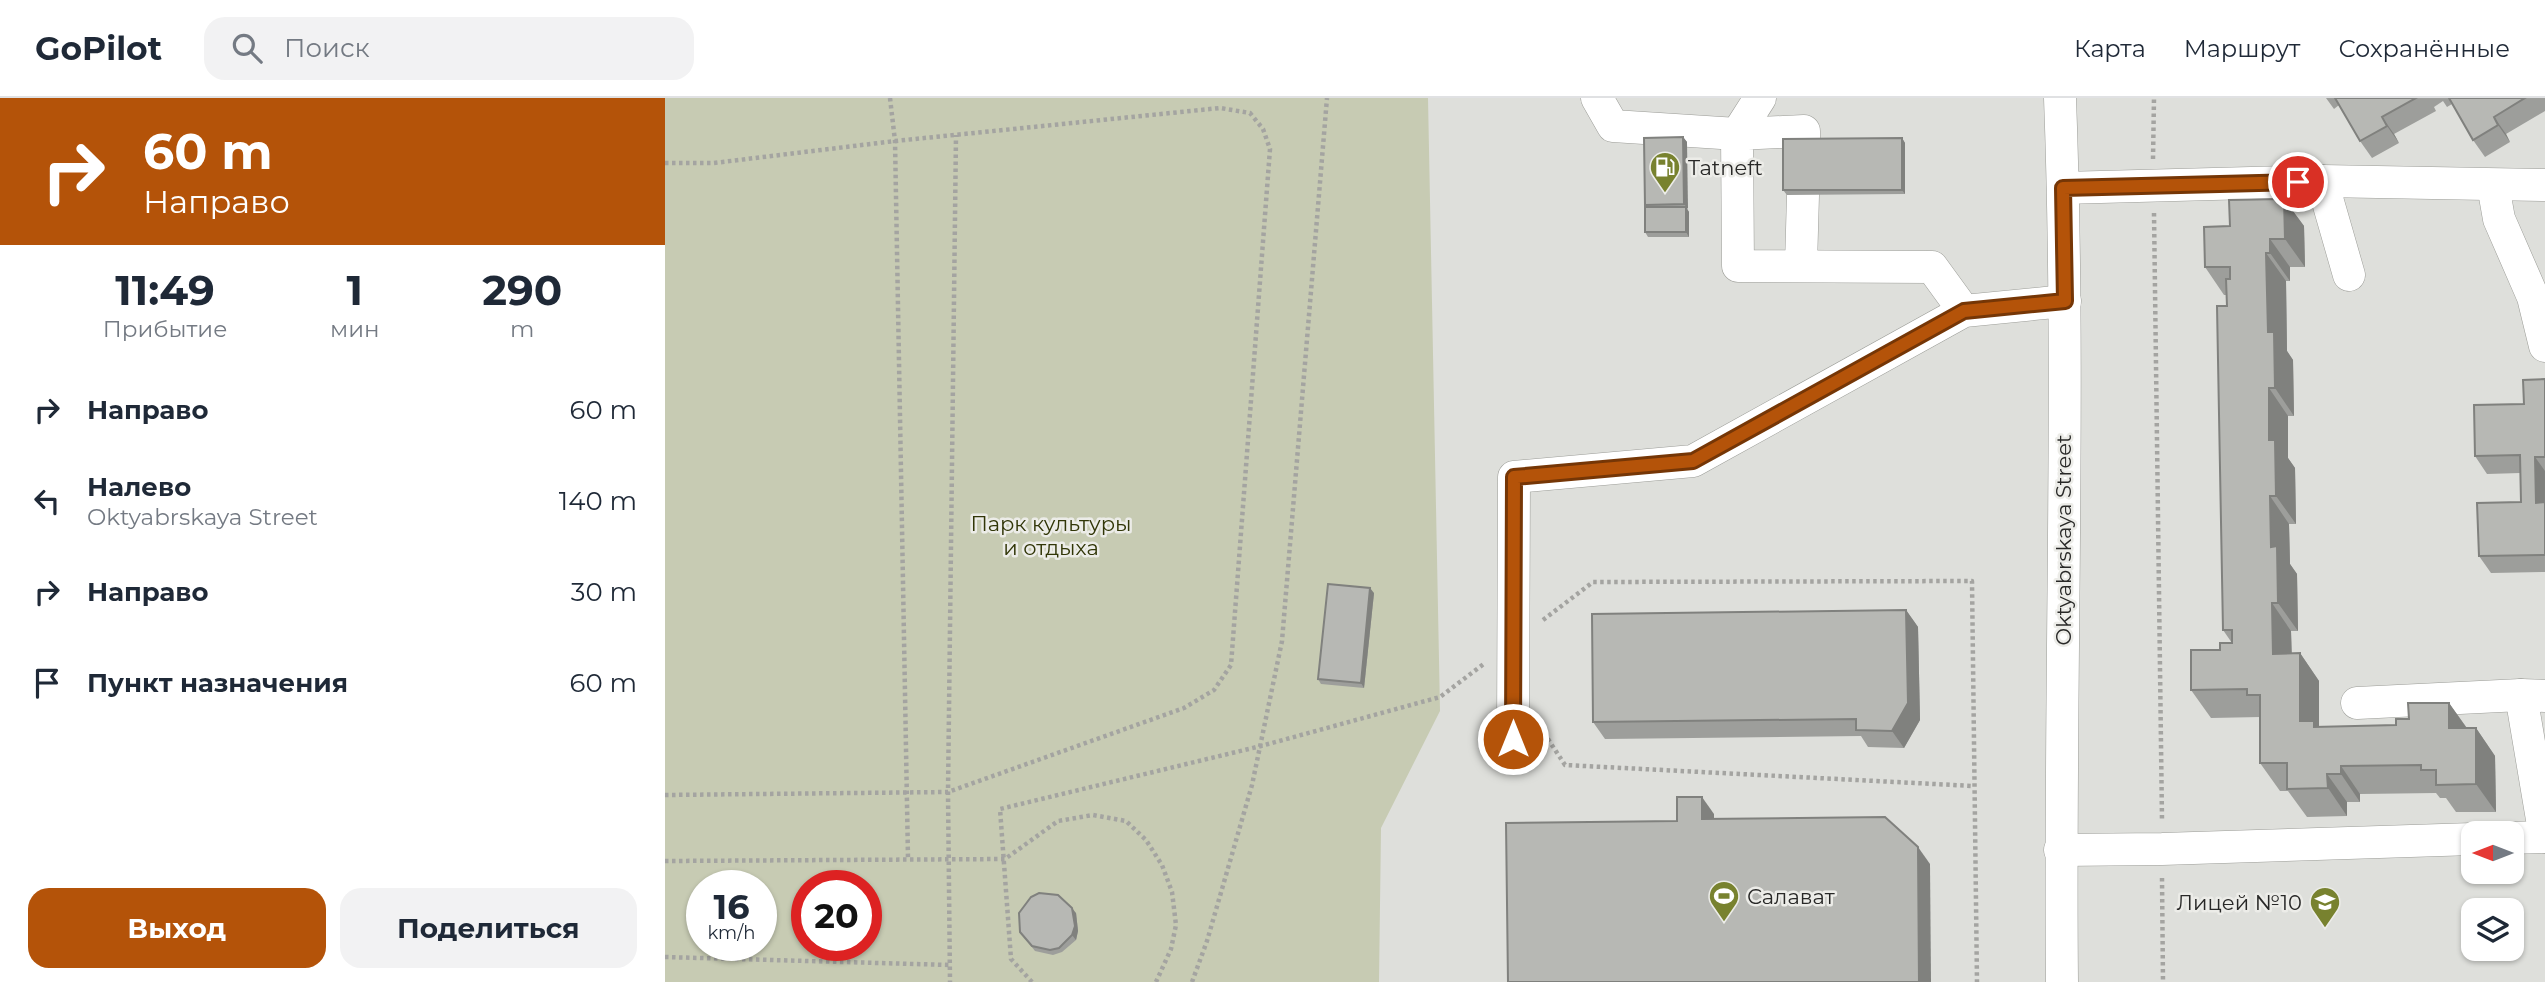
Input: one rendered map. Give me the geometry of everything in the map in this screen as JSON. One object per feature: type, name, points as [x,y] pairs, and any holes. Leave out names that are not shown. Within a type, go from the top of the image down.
[{"type":"street","points":[[1597,98],[1613,125],[1737,134],[1804,131],[1804,143]]},
{"type":"street","points":[[1760,98],[1737,134],[1738,265],[1932,267],[1964,311]]},
{"type":"street","name":"Oktyabrskaya Street","points":[[2060,98],[2065,301],[2061,982]]},
{"type":"street","points":[[2063,188],[2322,181],[2545,185]]},
{"type":"street","points":[[2322,181],[2349,275]]},
{"type":"street","points":[[2493,185],[2499,219],[2533,297],[2545,346]]},
{"type":"street","points":[[1801,265],[1803,195]]},
{"type":"street","points":[[1513,739],[1514,477],[1693,461],[1964,311],[2065,301]]},
{"type":"street","points":[[2357,703],[2533,696],[2545,837],[2524,838]]},
{"type":"street","points":[[2060,850],[2461,839]]},
{"type":"path","points":[[890,98],[895,141],[908,859]]},
{"type":"path","points":[[1192,982],[1207,941],[1261,746],[1282,641],[1327,98]]},
{"type":"path","points":[[2154,98],[2163,982]]},
{"type":"path","points":[[665,163],[714,163],[895,141],[1220,108],[1250,113],[1263,129],[1271,149],[1231,665],[1214,690],[1184,708],[948,792],[665,795]]},
{"type":"path","points":[[950,982],[948,792],[956,135]]},
{"type":"path","points":[[1032,982],[1011,959],[1000,809],[1261,746],[1440,697],[1593,582],[1972,582],[1977,982]]},
{"type":"path","points":[[1543,731],[1565,765],[1973,786]]},
{"type":"path","points":[[665,860],[1005,859],[1058,821],[1093,815],[1126,821],[1146,840],[1157,857],[1172,892],[1176,925],[1171,949],[1156,982]]},
{"type":"path","points":[[665,957],[950,965]]},
{"type":"green space","name":"Парк культуры и отдыха","points":[[665,98],[1428,98],[1440,711],[1381,828],[1379,982],[665,982]]},
{"type":"building","points":[[2335,98],[2416,98],[2382,117],[2387,126],[2360,141]]},
{"type":"building","points":[[2449,98],[2525,98],[2494,117],[2498,125],[2473,140]]},
{"type":"building","points":[[1683,137],[1684,204],[1645,205],[1644,138]]},
{"type":"building","points":[[1902,138],[1902,190],[1783,190],[1783,139]]},
{"type":"building","points":[[2284,199],[2285,239],[2270,239],[2270,253],[2266,253],[2268,332],[2274,332],[2275,388],[2269,388],[2269,440],[2275,440],[2276,496],[2270,496],[2271,547],[2277,546],[2278,603],[2272,603],[2273,654],[2300,653],[2300,721],[2314,721],[2314,727],[2396,725],[2396,719],[2409,719],[2408,703],[2449,703],[2449,728],[2476,728],[2476,784],[2436,785],[2436,770],[2421,770],[2421,765],[2341,766],[2341,774],[2327,774],[2328,788],[2287,789],[2287,763],[2260,763],[2260,695],[2247,695],[2247,689],[2191,690],[2191,650],[2220,650],[2220,643],[2232,643],[2232,630],[2223,630],[2217,306],[2227,306],[2226,279],[2230,279],[2230,267],[2205,267],[2204,227],[2230,226],[2229,200]]},
{"type":"building","points":[[1645,207],[1686,207],[1686,232],[1645,232]]},
{"type":"building","points":[[2545,379],[2545,457],[2535,457],[2536,503],[2545,502],[2545,555],[2479,556],[2477,503],[2521,502],[2520,455],[2475,456],[2474,405],[2524,404],[2523,380]]},
{"type":"building","points":[[1328,584],[1370,588],[1361,683],[1318,679]]},
{"type":"building","points":[[1906,610],[1908,703],[1892,731],[1856,730],[1856,719],[1593,722],[1592,614]]},
{"type":"building","name":"Салават","points":[[1677,797],[1702,797],[1702,819],[1885,817],[1918,847],[1919,982],[1508,982],[1506,823],[1677,821]]},
{"type":"building","points":[[1039,893],[1058,895],[1072,908],[1075,926],[1072,935],[1059,948],[1050,950],[1032,946],[1020,932],[1019,913],[1031,897]]},
{"type":"place","name":"Tatneft","points":[[1665,194]]},
{"type":"place","name":"Салават","points":[[1724,923]]},
{"type":"place","name":"Лицей №10","points":[[2325,929]]},
{"type":"route","points":[[1513,739],[1514,477],[1693,461],[1964,311],[2065,301],[2063,188],[2298,182]]}]
